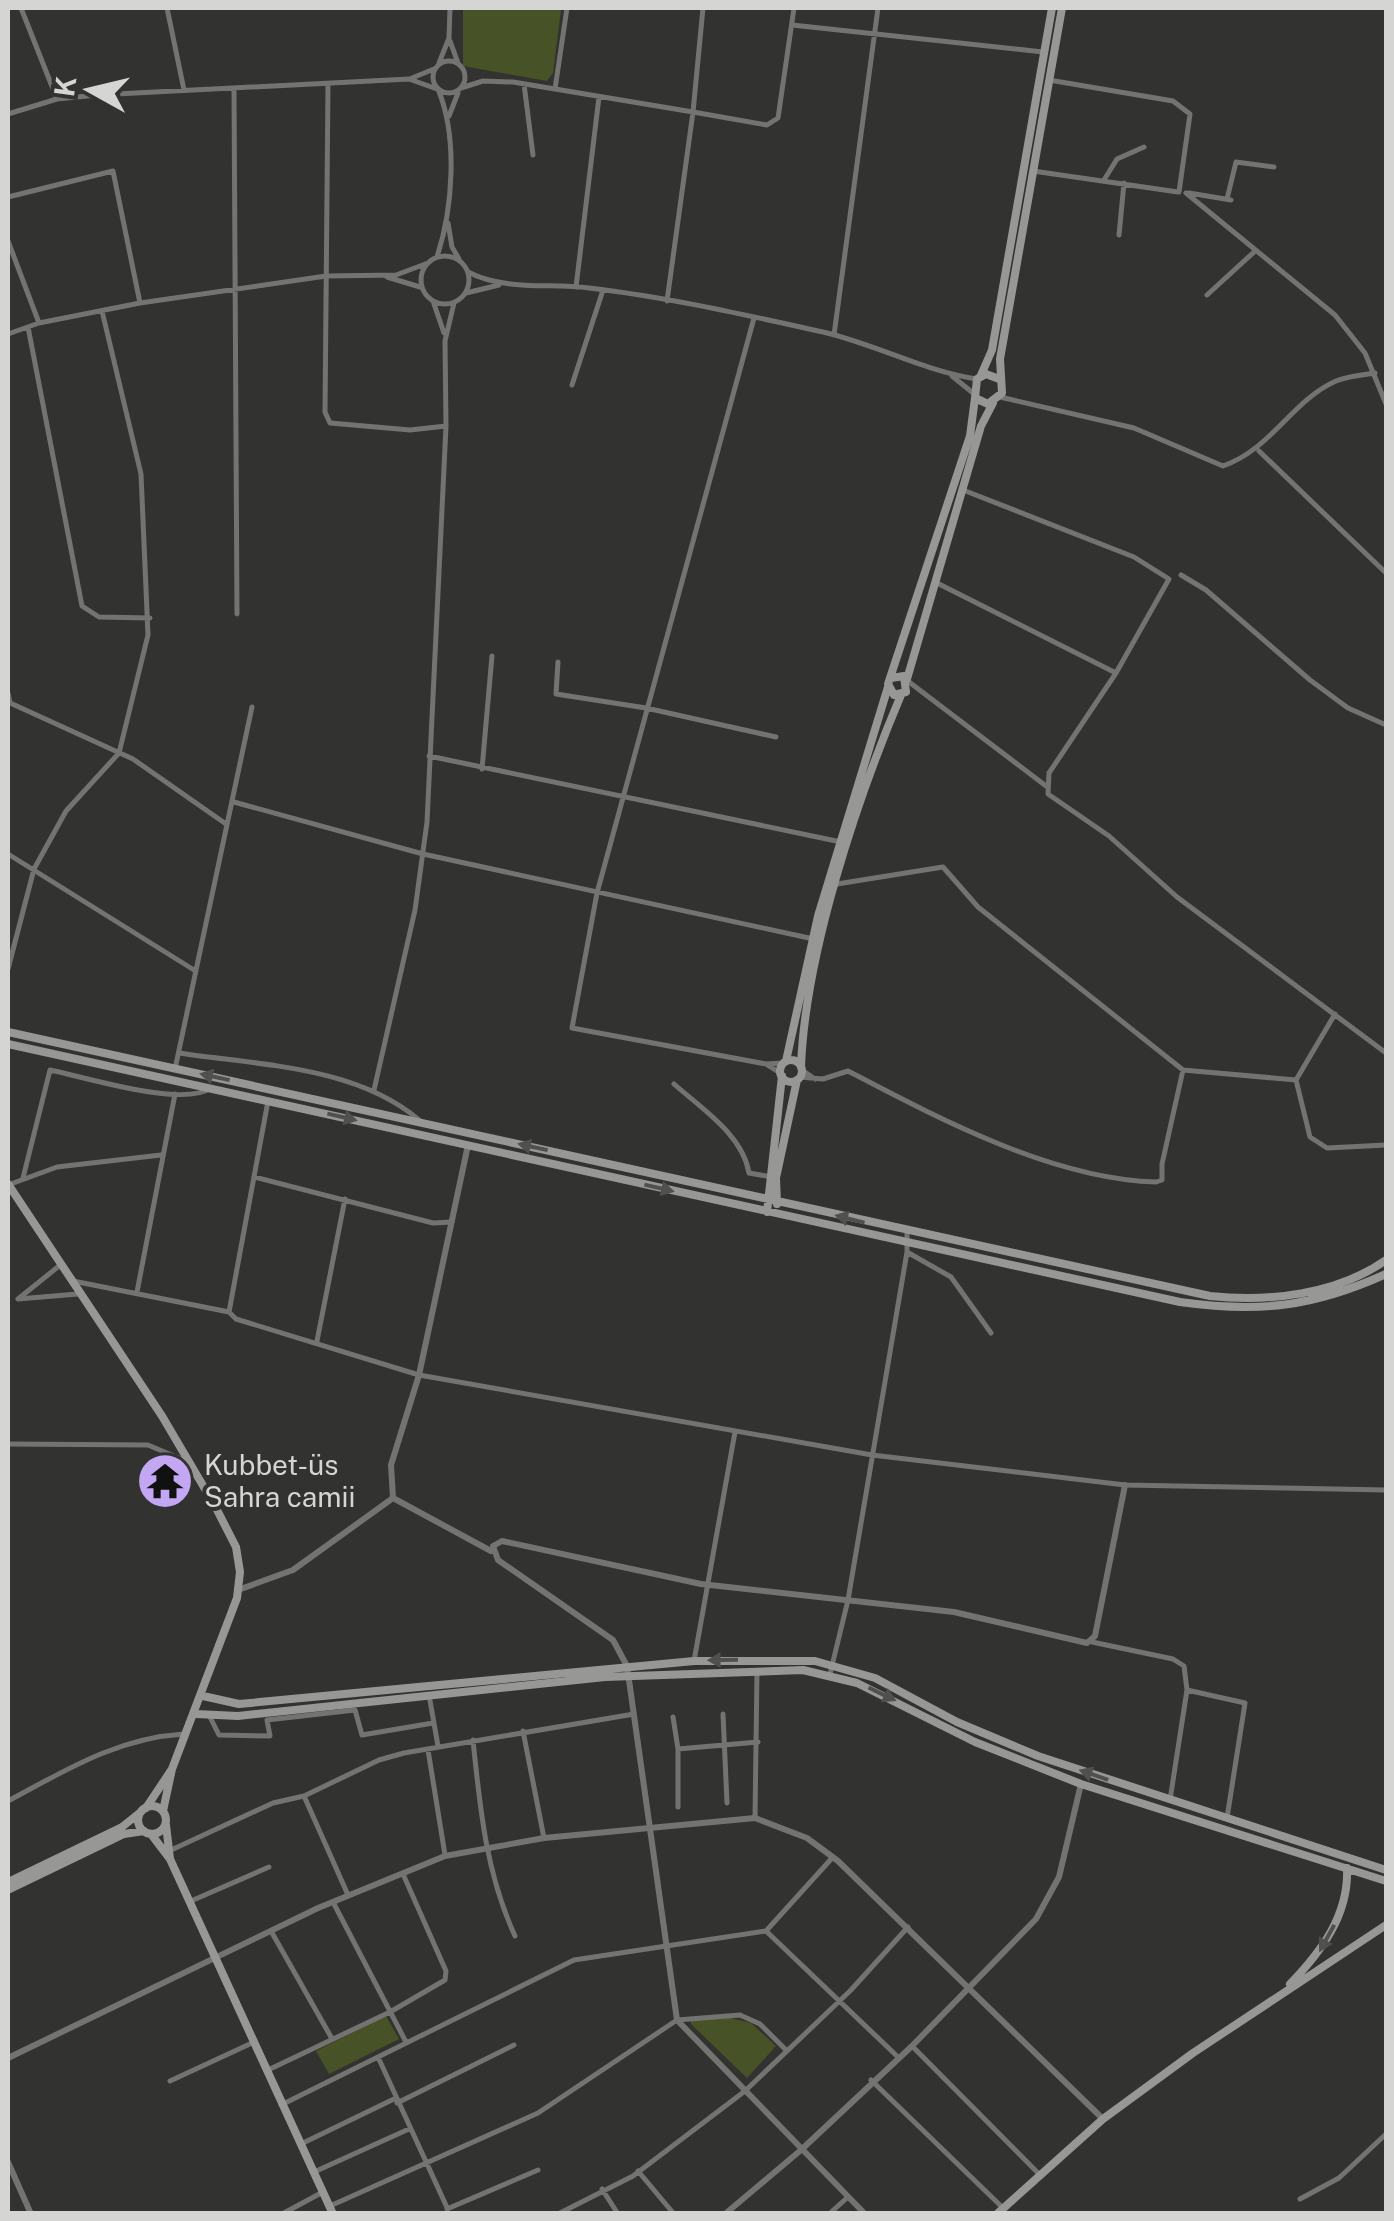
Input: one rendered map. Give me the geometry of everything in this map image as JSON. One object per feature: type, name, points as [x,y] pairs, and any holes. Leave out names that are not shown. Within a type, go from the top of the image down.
[{"type":"main road","points":[[771,1213],[783,1068],[818,916],[970,436],[974,396],[992,350],[1052,8]]},
{"type":"main road","points":[[772,1177],[800,1074],[808,1011],[837,884],[908,680],[980,426],[996,400],[1062,8]]},
{"type":"main road","points":[[979,378],[999,380]]},
{"type":"main road","points":[[974,396],[996,400]]},
{"type":"main road","points":[[890,682],[901,675],[908,680]]},
{"type":"main road","points":[[890,682],[902,695]]},
{"type":"main road","points":[[8,1032],[773,1199],[907,1233],[1210,1296],[1243,1299],[1324,1288],[1386,1260]]},
{"type":"main road","points":[[8,1044],[771,1213],[907,1248],[1238,1310],[1324,1299],[1386,1274]]},
{"type":"main road","points":[[783,1068],[800,1074]]},
{"type":"main road","points":[[783,1068],[800,1074]]},
{"type":"main road","points":[[8,1184],[190,1463],[236,1547],[238,1590],[203,1696],[172,1769],[138,1822],[170,1855]]},
{"type":"main road","points":[[196,1714],[210,1717],[429,1695],[628,1672],[694,1660],[790,1660],[875,1678],[1026,1752],[1386,1870]]},
{"type":"main road","points":[[203,1696],[258,1702],[628,1672],[831,1669],[975,1742],[1081,1784],[1386,1881]]},
{"type":"main road","points":[[172,1769],[163,1811],[170,1855],[213,1958],[331,2210]]},
{"type":"main road","points":[[8,1886],[122,1826],[144,1810],[163,1811]]},
{"type":"main road","points":[[8,1886],[124,1834],[148,1832],[166,1824]]},
{"type":"main road","points":[[1280,1994],[1320,1952],[1334,1927],[1347,1868]]},
{"type":"main road","points":[[1000,2211],[1103,2119],[1280,1994],[1386,1926]]},
{"type":"street","points":[[22,8],[57,99]]},
{"type":"street","points":[[167,8],[184,90]]},
{"type":"street","points":[[449,118],[433,78],[449,38],[450,8]]},
{"type":"street","points":[[556,89],[567,8]]},
{"type":"street","points":[[667,301],[703,8]]},
{"type":"street","points":[[409,79],[446,94],[483,81],[524,84],[774,122],[794,8]]},
{"type":"street","points":[[834,335],[878,8]]},
{"type":"street","points":[[792,24],[1044,52]]},
{"type":"street","points":[[449,38],[461,67],[460,89],[449,118],[448,210],[452,247],[468,272],[507,284],[603,290],[754,318],[834,335],[949,375],[979,378]]},
{"type":"street","points":[[8,114],[57,99],[409,79],[446,61],[483,81]]},
{"type":"street","points":[[1049,80],[1173,101],[1190,114],[1182,192]]},
{"type":"street","points":[[524,84],[533,155]]},
{"type":"street","points":[[328,85],[325,412],[330,423],[410,430],[446,426]]},
{"type":"street","points":[[234,89],[238,614]]},
{"type":"street","points":[[576,287],[599,97]]},
{"type":"street","points":[[1104,180],[1117,160],[1144,147]]},
{"type":"street","points":[[1033,170],[1229,200],[1236,162],[1274,167]]},
{"type":"street","points":[[8,197],[113,172],[140,303]]},
{"type":"street","points":[[1119,235],[1124,183]]},
{"type":"street","points":[[1182,192],[1335,315],[1382,380],[1386,404]]},
{"type":"street","points":[[8,334],[38,323],[237,288],[326,276],[416,271],[437,257],[448,210]]},
{"type":"street","points":[[8,242],[38,323]]},
{"type":"street","points":[[1207,296],[1254,252]]},
{"type":"street","points":[[437,257],[460,262]]},
{"type":"street","points":[[424,292],[421,278],[428,263]]},
{"type":"street","points":[[465,294],[468,272]]},
{"type":"street","points":[[380,275],[414,284],[424,292],[433,301],[445,340]]},
{"type":"street","points":[[374,1090],[423,854],[446,426],[445,340],[454,303],[465,294],[507,284]]},
{"type":"street","points":[[572,386],[603,290]]},
{"type":"street","points":[[433,301],[454,303]]},
{"type":"street","points":[[8,968],[34,869],[66,811],[118,753],[150,618],[142,474],[102,312]]},
{"type":"street","points":[[754,318],[597,893],[572,1028],[783,1068]]},
{"type":"street","points":[[28,326],[82,606],[99,617],[150,618]]},
{"type":"street","points":[[996,400],[1134,428],[1223,466],[1258,450],[1278,427],[1332,383],[1374,373]]},
{"type":"street","points":[[949,375],[974,396]]},
{"type":"street","points":[[1258,450],[1292,478],[1320,512],[1386,573]]},
{"type":"street","points":[[963,490],[1134,557],[1170,579],[1116,673],[1049,774],[1046,786]]},
{"type":"street","points":[[1181,574],[1206,590],[1348,708],[1386,725]]},
{"type":"street","points":[[934,582],[1116,673]]},
{"type":"street","points":[[482,769],[492,656]]},
{"type":"street","points":[[558,662],[556,694],[646,708],[776,738]]},
{"type":"street","points":[[908,680],[1046,786],[1052,798],[1110,836],[1178,897],[1386,1053]]},
{"type":"street","points":[[8,693],[9,702],[118,753],[226,824]]},
{"type":"street","points":[[902,695],[926,697]]},
{"type":"street","points":[[175,1069],[252,707]]},
{"type":"street","points":[[429,756],[841,842]]},
{"type":"street","points":[[234,802],[423,854],[809,938]]},
{"type":"street","points":[[8,854],[194,970]]},
{"type":"street","points":[[837,884],[943,868],[978,907],[1184,1070],[1296,1080]]},
{"type":"street","points":[[1334,1014],[1296,1080],[1314,1144],[1328,1148],[1386,1146]]},
{"type":"street","points":[[178,1053],[266,1066],[374,1090],[419,1120]]},
{"type":"street","points":[[106,1082],[109,1066]]},
{"type":"street","points":[[23,1178],[50,1070],[175,1094],[198,1094],[210,1088]]},
{"type":"street","points":[[800,1074],[815,1079],[848,1071],[1000,1144],[1090,1170],[1156,1182],[1162,1180],[1162,1164],[1184,1070]]},
{"type":"street","points":[[674,1084],[724,1128],[747,1161],[749,1173],[772,1177]]},
{"type":"street","points":[[136,1292],[175,1094]]},
{"type":"street","points":[[229,1312],[268,1101]]},
{"type":"street","points":[[393,1498],[392,1465],[419,1374],[468,1145]]},
{"type":"street","points":[[8,1184],[57,1167],[162,1154]]},
{"type":"street","points":[[254,1177],[433,1223],[452,1222]]},
{"type":"street","points":[[317,1340],[346,1199]]},
{"type":"street","points":[[831,1669],[848,1600],[907,1233]]},
{"type":"street","points":[[907,1248],[951,1277],[991,1333]]},
{"type":"street","points":[[18,1299],[59,1266]]},
{"type":"street","points":[[70,1280],[229,1312],[236,1319],[317,1340],[419,1374],[872,1456],[1125,1485],[1386,1490]]},
{"type":"street","points":[[8,1301],[78,1294]]},
{"type":"street","points":[[694,1660],[735,1432]]},
{"type":"street","points":[[8,1444],[148,1445],[190,1463]]},
{"type":"street","points":[[1092,1642],[1125,1485]]},
{"type":"street","points":[[393,1498],[491,1551],[498,1560],[613,1640],[628,1672],[678,2020],[865,2214]]},
{"type":"street","points":[[238,1590],[293,1570],[393,1498]]},
{"type":"street","points":[[491,1551],[502,1540],[707,1585],[954,1612],[1078,1644],[1092,1642],[1179,1661],[1186,1671],[1188,1690],[1170,1800]]},
{"type":"street","points":[[755,1818],[757,1670]]},
{"type":"street","points":[[1188,1690],[1244,1703],[1227,1818]]},
{"type":"street","points":[[429,1695],[438,1746]]},
{"type":"street","points":[[210,1717],[219,1735],[270,1736],[267,1720],[355,1710],[362,1735],[434,1723]]},
{"type":"street","points":[[170,1855],[273,1803],[304,1796],[378,1760],[438,1746],[634,1714]]},
{"type":"street","points":[[723,1714],[727,1804]]},
{"type":"street","points":[[673,1718],[678,1748],[678,1807]]},
{"type":"street","points":[[523,1731],[544,1838]]},
{"type":"street","points":[[8,1801],[120,1744],[147,1736],[188,1734]]},
{"type":"street","points":[[473,1740],[486,1848],[496,1893],[514,1936]]},
{"type":"street","points":[[678,1748],[758,1742]]},
{"type":"street","points":[[428,1750],[445,1856]]},
{"type":"street","points":[[725,2214],[802,2150],[871,2080],[912,2046],[1036,1918],[1054,1890],[1081,1784]]},
{"type":"street","points":[[304,1796],[348,1895]]},
{"type":"street","points":[[8,2058],[270,1930],[445,1856],[544,1838],[755,1818],[808,1838],[833,1857],[1103,2119]]},
{"type":"street","points":[[282,2104],[574,1960],[766,1931],[833,1857]]},
{"type":"street","points":[[188,1902],[269,1867]]},
{"type":"street","points":[[266,2071],[442,1983],[446,1976],[402,1872]]},
{"type":"street","points":[[333,1902],[406,2042]]},
{"type":"street","points":[[558,2214],[638,2172],[744,2091],[838,2002],[908,1927]]},
{"type":"street","points":[[270,1930],[330,2037]]},
{"type":"street","points":[[766,1931],[898,2058]]},
{"type":"street","points":[[331,2210],[566,2097],[678,2020],[729,2014],[750,2018],[787,2051]]},
{"type":"street","points":[[170,2081],[252,2043]]},
{"type":"street","points":[[302,2144],[514,2045]]},
{"type":"street","points":[[912,2046],[1041,2176]]},
{"type":"street","points":[[378,2057],[448,2211],[538,2170]]},
{"type":"street","points":[[871,2080],[1000,2211]]},
{"type":"street","points":[[314,2172],[409,2129]]},
{"type":"street","points":[[1300,2199],[1339,2178],[1386,2134]]},
{"type":"street","points":[[8,2162],[32,2214]]},
{"type":"street","points":[[638,2172],[674,2214]]},
{"type":"street","points":[[602,2189],[618,2214]]},
{"type":"street","points":[[282,2214],[323,2192]]},
{"type":"street","points":[[829,2214],[848,2197]]},
{"type":"green space","points":[[463,8],[561,10],[553,73],[547,81],[463,66]]},
{"type":"green space","points":[[386,2016],[399,2039],[329,2074],[316,2051]]},
{"type":"green space","points":[[726,2017],[751,2023],[776,2046],[747,2078],[691,2024],[691,2018]]},
{"type":"place","name":"Kubbet-üs Sahra camii","points":[[165,1481]]}]
